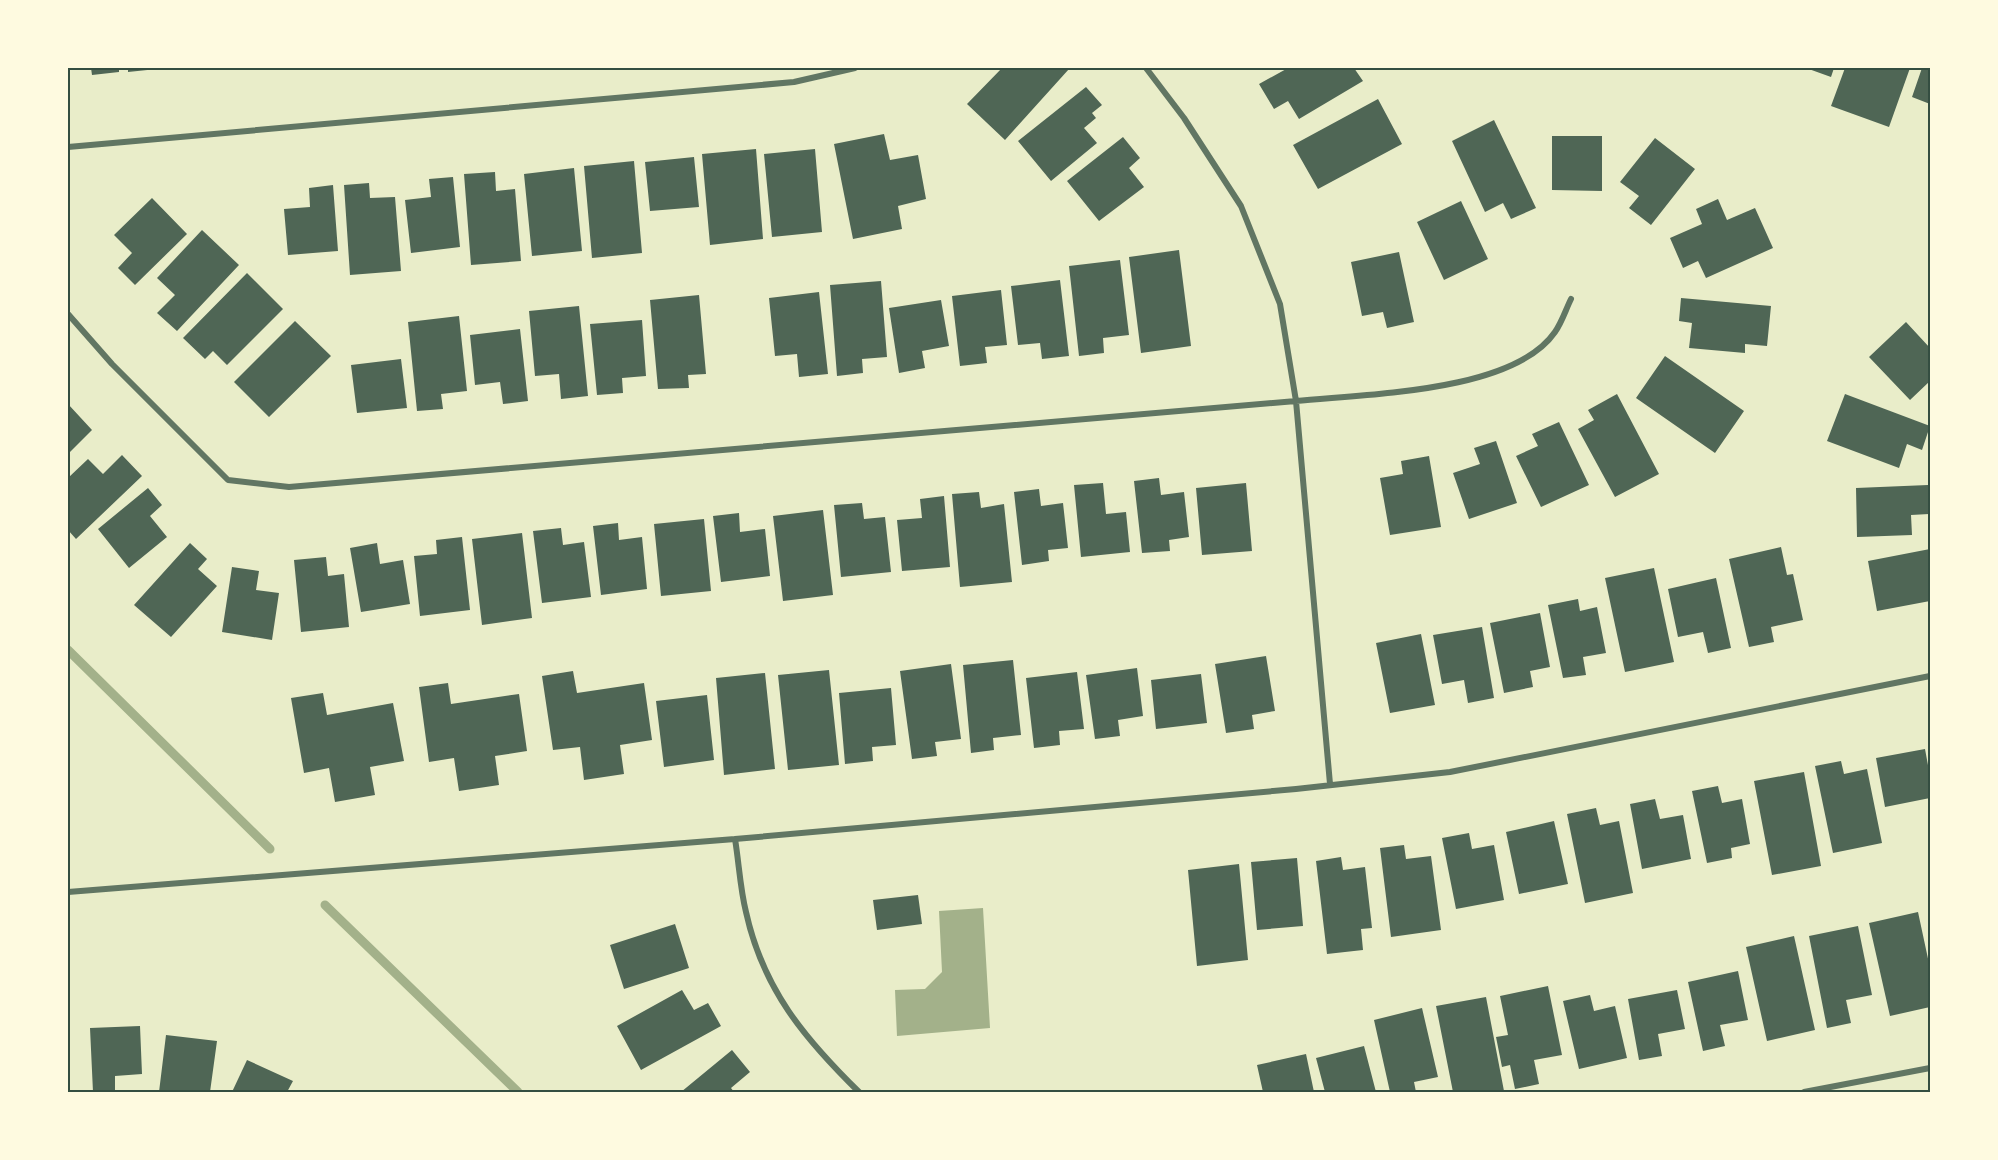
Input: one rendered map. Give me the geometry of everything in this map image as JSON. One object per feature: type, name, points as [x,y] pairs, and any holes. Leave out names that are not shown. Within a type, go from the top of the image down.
[{"type":"street","points":[[68,147],[794,82],[855,68]]},
{"type":"street","points":[[1146,68],[1184,118],[1241,206],[1280,304],[1296,400],[1330,784]]},
{"type":"street","points":[[68,314],[112,364],[228,480],[289,487],[1399,391],[1447,384],[1495,373],[1530,355],[1555,332],[1571,298]]},
{"type":"street","points":[[68,892],[735,839],[1450,772],[1930,676]]},
{"type":"street","points":[[735,839],[748,920],[763,968],[776,994],[806,1036],[860,1092]]},
{"type":"street","points":[[1804,1092],[1930,1068]]},
{"type":"shaded area","points":[[983,908],[990,1028],[897,1036],[895,990],[925,989],[942,972],[939,911]]},
{"type":"building","points":[[91,68],[119,68],[119,72],[92,75]]},
{"type":"building","points":[[128,68],[157,68],[157,69],[128,72]]},
{"type":"building","points":[[1002,68],[1069,69],[1005,140],[967,104]]},
{"type":"building","points":[[1288,68],[1354,68],[1363,81],[1299,119],[1288,101],[1274,109],[1259,84]]},
{"type":"building","points":[[1806,68],[1834,68],[1831,77]]},
{"type":"building","points":[[1845,68],[1910,68],[1889,127],[1831,106]]},
{"type":"building","points":[[1922,68],[1930,68],[1930,104],[1912,97]]},
{"type":"building","points":[[1086,87],[1102,105],[1092,113],[1096,118],[1084,128],[1097,143],[1051,181],[1018,141]]},
{"type":"building","points":[[1378,99],[1402,144],[1318,189],[1293,145]]},
{"type":"building","points":[[1494,120],[1536,208],[1511,219],[1503,203],[1485,212],[1452,141]]},
{"type":"building","points":[[884,134],[890,160],[918,155],[926,199],[898,206],[902,229],[853,239],[834,144]]},
{"type":"building","points":[[1552,136],[1602,136],[1602,191],[1552,190]]},
{"type":"building","points":[[1123,137],[1140,158],[1129,168],[1144,187],[1099,221],[1067,181]]},
{"type":"building","points":[[1655,138],[1695,169],[1651,225],[1629,208],[1639,196],[1620,182]]},
{"type":"building","points":[[756,149],[763,239],[710,245],[702,154]]},
{"type":"building","points":[[815,149],[822,232],[772,237],[764,154]]},
{"type":"building","points":[[694,157],[699,207],[650,211],[645,162]]},
{"type":"building","points":[[634,161],[642,253],[592,258],[584,166]]},
{"type":"building","points":[[574,168],[582,251],[532,256],[524,174]]},
{"type":"building","points":[[495,172],[496,191],[515,189],[521,261],[471,265],[464,174]]},
{"type":"building","points":[[453,177],[460,247],[411,253],[405,200],[431,197],[429,179]]},
{"type":"building","points":[[369,183],[370,198],[395,197],[401,271],[350,275],[344,185]]},
{"type":"building","points":[[333,185],[338,251],[288,255],[284,209],[310,207],[309,188]]},
{"type":"building","points":[[152,198],[187,234],[135,285],[118,268],[132,253],[114,235]]},
{"type":"building","points":[[1718,199],[1727,220],[1755,208],[1773,248],[1706,278],[1698,261],[1683,268],[1670,238],[1702,224],[1696,209]]},
{"type":"building","points":[[1461,201],[1488,259],[1444,280],[1417,222]]},
{"type":"building","points":[[202,230],[239,265],[177,331],[157,313],[175,295],[157,278]]},
{"type":"building","points":[[1179,250],[1191,346],[1141,353],[1129,257]]},
{"type":"building","points":[[1399,252],[1414,322],[1387,328],[1383,312],[1362,316],[1351,262]]},
{"type":"building","points":[[1120,260],[1129,335],[1103,338],[1104,353],[1079,356],[1069,266]]},
{"type":"building","points":[[247,273],[283,309],[227,365],[213,351],[205,359],[183,338]]},
{"type":"building","points":[[1060,280],[1069,356],[1042,359],[1040,343],[1018,345],[1011,286]]},
{"type":"building","points":[[881,281],[887,357],[862,359],[863,373],[837,376],[830,285]]},
{"type":"building","points":[[1001,290],[1007,345],[985,347],[987,363],[960,366],[952,296]]},
{"type":"building","points":[[819,292],[828,374],[799,377],[797,354],[775,356],[769,298]]},
{"type":"building","points":[[699,295],[706,374],[688,375],[689,388],[658,389],[650,300]]},
{"type":"building","points":[[1681,298],[1771,306],[1767,346],[1745,344],[1745,353],[1689,348],[1692,323],[1679,321]]},
{"type":"building","points":[[941,300],[949,346],[922,351],[925,368],[899,373],[889,308]]},
{"type":"building","points":[[579,306],[588,396],[561,399],[559,374],[535,376],[529,311]]},
{"type":"building","points":[[459,316],[467,391],[441,394],[443,409],[417,411],[408,322]]},
{"type":"building","points":[[642,320],[646,376],[622,378],[623,393],[597,395],[590,324]]},
{"type":"building","points":[[295,321],[331,356],[269,417],[234,382]]},
{"type":"building","points":[[1906,322],[1930,348],[1930,381],[1910,400],[1869,357]]},
{"type":"building","points":[[520,329],[528,401],[503,404],[500,382],[475,385],[470,335]]},
{"type":"building","points":[[1665,356],[1744,411],[1715,453],[1636,398]]},
{"type":"building","points":[[401,359],[407,408],[357,413],[351,365]]},
{"type":"building","points":[[1617,394],[1659,474],[1615,497],[1578,429],[1594,420],[1588,410]]},
{"type":"building","points":[[1845,394],[1930,426],[1922,450],[1907,444],[1899,468],[1827,441]]},
{"type":"building","points":[[68,404],[92,430],[68,454]]},
{"type":"building","points":[[1559,422],[1589,485],[1541,507],[1516,456],[1538,446],[1532,434]]},
{"type":"building","points":[[1496,441],[1517,503],[1469,519],[1453,473],[1480,464],[1474,448]]},
{"type":"building","points":[[122,455],[142,476],[76,539],[68,530],[68,478],[88,459],[103,474]]},
{"type":"building","points":[[1429,456],[1441,527],[1390,535],[1380,478],[1403,474],[1401,461]]},
{"type":"building","points":[[1159,478],[1161,495],[1184,492],[1189,537],[1169,540],[1170,551],[1142,553],[1134,481]]},
{"type":"building","points":[[1103,483],[1106,514],[1126,512],[1130,552],[1081,557],[1074,485]]},
{"type":"building","points":[[1246,483],[1252,551],[1202,555],[1196,488]]},
{"type":"building","points":[[1928,485],[1929,514],[1911,515],[1912,535],[1857,537],[1856,488]]},
{"type":"building","points":[[148,488],[162,505],[150,516],[167,537],[129,568],[98,529]]},
{"type":"building","points":[[1039,489],[1041,506],[1063,503],[1068,548],[1048,550],[1049,561],[1022,565],[1014,492]]},
{"type":"building","points":[[979,492],[981,508],[1004,504],[1012,582],[960,587],[952,494]]},
{"type":"building","points":[[944,496],[950,567],[902,571],[897,520],[922,518],[920,499]]},
{"type":"building","points":[[862,503],[864,519],[885,517],[891,572],[841,577],[834,505]]},
{"type":"building","points":[[823,510],[833,595],[783,601],[773,516]]},
{"type":"building","points":[[739,513],[740,532],[765,529],[770,576],[721,582],[713,516]]},
{"type":"building","points":[[704,519],[711,591],[661,596],[654,524]]},
{"type":"building","points":[[618,523],[619,540],[642,537],[647,589],[601,595],[593,526]]},
{"type":"building","points":[[561,528],[563,545],[584,542],[591,597],[542,603],[533,531]]},
{"type":"building","points":[[522,533],[532,618],[482,625],[472,539]]},
{"type":"building","points":[[462,537],[470,610],[420,616],[414,556],[437,554],[436,540]]},
{"type":"building","points":[[190,543],[207,559],[198,569],[217,586],[171,637],[134,605]]},
{"type":"building","points":[[377,543],[380,564],[403,560],[410,604],[361,612],[350,548]]},
{"type":"building","points":[[1781,547],[1787,575],[1793,574],[1803,620],[1771,627],[1774,642],[1749,647],[1729,559]]},
{"type":"building","points":[[1930,549],[1930,601],[1877,611],[1868,561]]},
{"type":"building","points":[[326,557],[328,576],[344,574],[349,627],[301,632],[294,560]]},
{"type":"building","points":[[232,567],[259,571],[256,590],[279,593],[272,640],[222,632]]},
{"type":"building","points":[[1654,568],[1674,662],[1625,672],[1605,578]]},
{"type":"building","points":[[1716,578],[1731,648],[1708,653],[1703,632],[1678,637],[1668,589]]},
{"type":"building","points":[[1578,599],[1580,611],[1597,607],[1606,653],[1583,657],[1586,675],[1563,678],[1548,605]]},
{"type":"building","points":[[1540,613],[1550,667],[1530,671],[1533,687],[1504,693],[1490,623]]},
{"type":"building","points":[[1482,627],[1494,698],[1468,703],[1464,680],[1442,684],[1433,635]]},
{"type":"building","points":[[1421,634],[1435,705],[1390,713],[1376,643]]},
{"type":"building","points":[[1266,656],[1275,711],[1252,715],[1254,729],[1226,733],[1215,664]]},
{"type":"building","points":[[1013,660],[1021,735],[993,738],[994,750],[971,753],[963,665]]},
{"type":"building","points":[[951,664],[961,739],[935,742],[937,756],[912,759],[900,671]]},
{"type":"building","points":[[1137,668],[1143,716],[1118,720],[1120,736],[1095,739],[1086,675]]},
{"type":"building","points":[[829,670],[839,765],[788,770],[778,675]]},
{"type":"building","points":[[573,671],[577,693],[644,683],[652,740],[620,745],[624,774],[584,780],[580,747],[553,750],[542,676]]},
{"type":"building","points":[[1077,672],[1084,729],[1059,731],[1060,745],[1034,748],[1026,678]]},
{"type":"building","points":[[765,673],[775,769],[724,775],[716,678]]},
{"type":"building","points":[[1201,674],[1207,723],[1156,729],[1151,680]]},
{"type":"building","points":[[448,683],[451,704],[519,694],[527,751],[495,756],[499,785],[459,791],[454,758],[429,762],[419,687]]},
{"type":"building","points":[[891,688],[896,745],[872,747],[873,761],[845,764],[839,693]]},
{"type":"building","points":[[323,693],[327,715],[393,703],[404,761],[370,767],[375,795],[335,802],[329,768],[304,773],[291,698]]},
{"type":"building","points":[[707,695],[714,760],[664,767],[656,701]]},
{"type":"building","points":[[1925,749],[1930,776],[1930,798],[1885,807],[1876,758]]},
{"type":"building","points":[[1841,761],[1844,774],[1867,769],[1882,843],[1833,853],[1815,766]]},
{"type":"building","points":[[1804,772],[1821,866],[1772,875],[1754,781]]},
{"type":"building","points":[[1718,786],[1722,803],[1742,799],[1750,844],[1731,848],[1732,858],[1707,863],[1692,791]]},
{"type":"building","points":[[1655,799],[1660,819],[1683,815],[1691,859],[1642,869],[1630,804]]},
{"type":"building","points":[[1596,808],[1600,825],[1619,821],[1633,893],[1585,903],[1567,814]]},
{"type":"building","points":[[1554,821],[1568,884],[1519,894],[1506,832]]},
{"type":"building","points":[[1469,833],[1472,849],[1494,845],[1504,900],[1456,909],[1442,838]]},
{"type":"building","points":[[1404,845],[1406,859],[1431,856],[1441,930],[1391,937],[1380,848]]},
{"type":"building","points":[[1341,857],[1343,870],[1365,867],[1372,928],[1361,929],[1363,950],[1327,954],[1316,861]]},
{"type":"building","points":[[1297,858],[1303,926],[1257,930],[1251,862]]},
{"type":"building","points":[[1239,864],[1248,960],[1197,966],[1188,870]]},
{"type":"building","points":[[918,895],[922,924],[877,930],[873,900]]},
{"type":"building","points":[[1918,912],[1930,968],[1930,1007],[1890,1016],[1869,923]]},
{"type":"building","points":[[675,924],[689,968],[624,989],[610,945]]},
{"type":"building","points":[[1858,926],[1872,995],[1846,1000],[1851,1023],[1827,1028],[1809,936]]},
{"type":"building","points":[[1794,936],[1815,1030],[1767,1041],[1746,947]]},
{"type":"building","points":[[1738,971],[1748,1020],[1720,1025],[1725,1046],[1703,1051],[1688,982]]},
{"type":"building","points":[[1548,986],[1562,1055],[1534,1060],[1539,1084],[1515,1089],[1510,1065],[1502,1067],[1496,1037],[1508,1035],[1500,996]]},
{"type":"building","points":[[682,990],[694,1010],[708,1003],[721,1026],[641,1070],[617,1026]]},
{"type":"building","points":[[1677,990],[1685,1029],[1658,1034],[1662,1056],[1639,1060],[1628,999]]},
{"type":"building","points":[[1590,995],[1594,1011],[1615,1006],[1627,1058],[1579,1069],[1563,1001]]},
{"type":"building","points":[[1486,997],[1504,1091],[1453,1092],[1436,1006]]},
{"type":"building","points":[[1422,1008],[1438,1077],[1414,1082],[1416,1092],[1390,1092],[1374,1020]]},
{"type":"building","points":[[140,1026],[142,1074],[115,1076],[115,1091],[93,1092],[90,1028]]},
{"type":"building","points":[[166,1035],[217,1041],[210,1092],[159,1092]]},
{"type":"building","points":[[1364,1046],[1376,1092],[1325,1092],[1316,1058]]},
{"type":"building","points":[[732,1050],[750,1072],[731,1088],[734,1092],[681,1092]]},
{"type":"building","points":[[1306,1054],[1314,1092],[1263,1092],[1257,1065]]},
{"type":"building","points":[[247,1060],[293,1081],[287,1092],[232,1092]]},
{"type":"waterway","points":[[68,650],[270,849]]},
{"type":"waterway","points":[[325,905],[518,1092]]}]
